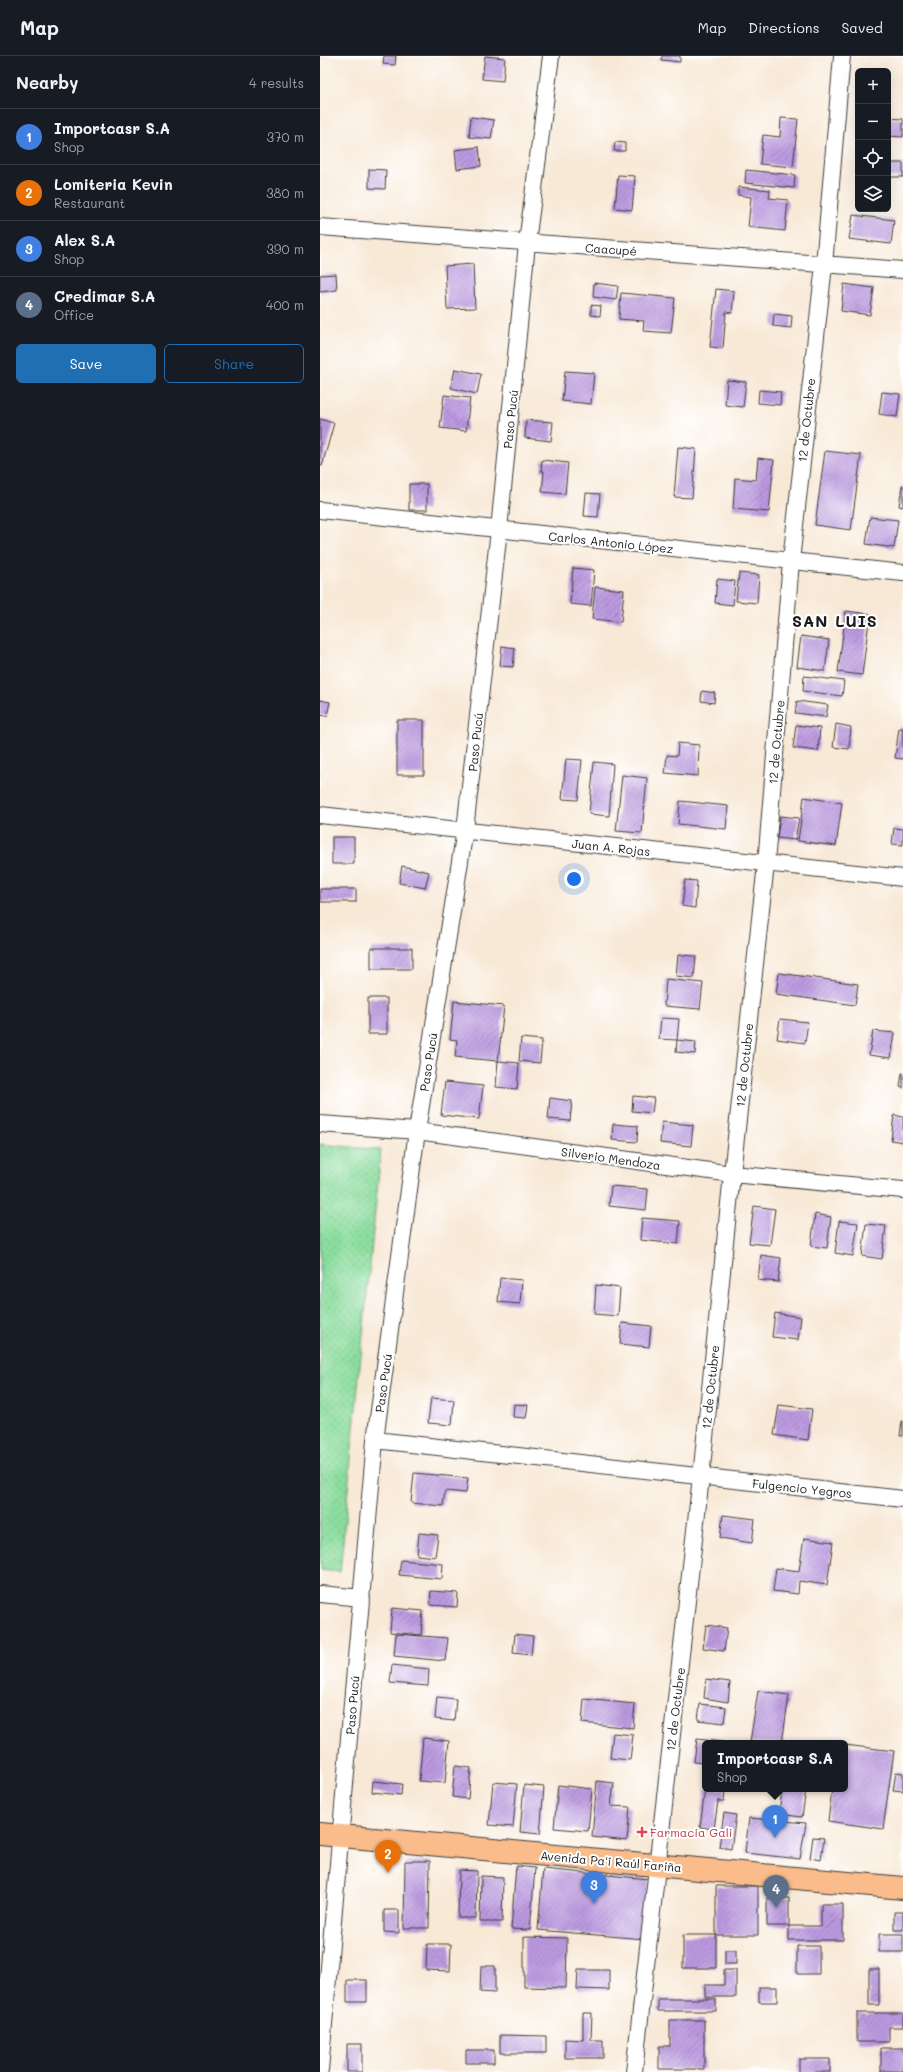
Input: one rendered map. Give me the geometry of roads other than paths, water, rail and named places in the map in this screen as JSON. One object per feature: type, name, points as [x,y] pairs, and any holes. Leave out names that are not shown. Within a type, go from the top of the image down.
[{"type":"highway","name":"Avenida Pa'i Raúl Fariña","points":[[330,1835],[903,1888]]},
{"type":"street","name":"Paso Pucú","points":[[320,2070],[330,1835],[362,1598],[375,1440],[417,1131],[465,830],[499,530],[527,243],[551,56]]},
{"type":"street","name":"12 de Octubre","points":[[634,2072],[702,1477],[732,1174],[766,864],[791,561],[824,265],[842,56]]},
{"type":"street","name":"Caacupé","points":[[320,227],[903,270]]},
{"type":"street","name":"Carlos Antonio López","points":[[320,510],[903,573]]},
{"type":"street","name":"Juan A. Rojas","points":[[320,815],[903,878]]},
{"type":"street","name":"Silverio Mendoza","points":[[320,1124],[417,1131],[732,1174],[903,1190]]},
{"type":"street","name":"Fulgencio Yegros","points":[[375,1440],[903,1499]]},
{"type":"street","points":[[320,1594],[362,1598]]},
{"type":"place","name":"Farmacia Gali","points":[[642,1832]]},
{"type":"place","name":"Importcasr S.A","points":[[775,1838]]},
{"type":"place","name":"Lomiteria Kevin","points":[[388,1873]]},
{"type":"place","name":"Alex S.A","points":[[594,1904]]},
{"type":"place","name":"Credimar S.A","points":[[776,1908]]},
{"type":"district","name":"SAN LUIS","points":[[835,620]]}]
